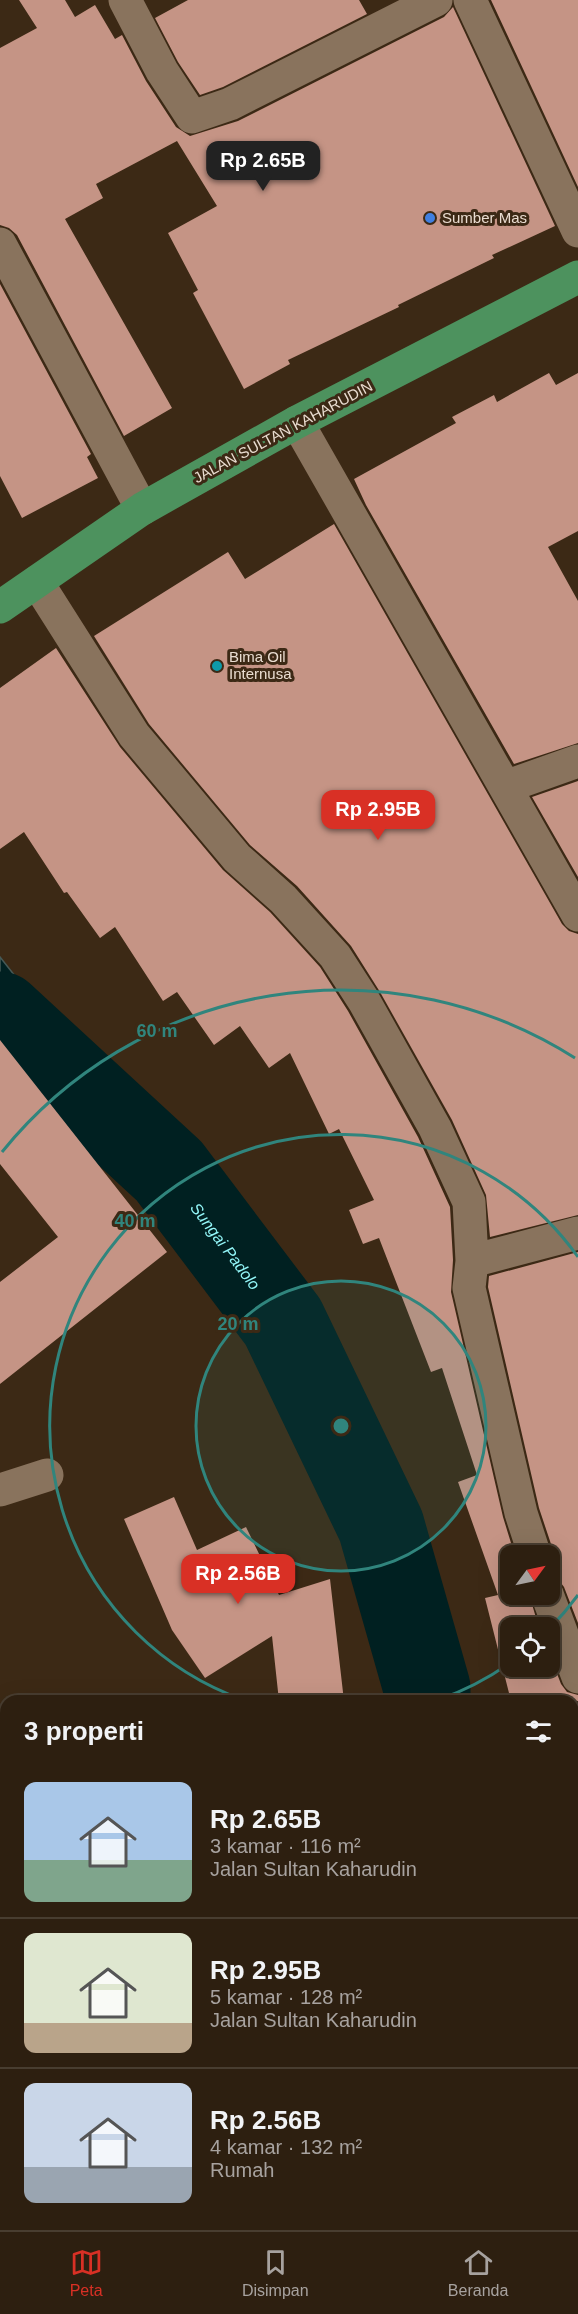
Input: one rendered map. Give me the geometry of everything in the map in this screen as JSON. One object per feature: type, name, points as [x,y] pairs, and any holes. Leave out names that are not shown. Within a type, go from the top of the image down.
[{"type":"highway","name":"JALAN SULTAN KAHARUDIN","points":[[0,607],[142,509],[297,422],[578,277]]},
{"type":"street","points":[[125,0],[171,87],[192,117],[230,104],[436,0]]},
{"type":"street","points":[[470,0],[578,231]]},
{"type":"street","points":[[0,244],[142,509]]},
{"type":"street","points":[[297,422],[578,915]]},
{"type":"street","points":[[37,582],[134,735],[237,858],[283,899],[335,956],[364,1001],[435,1128],[469,1202],[472,1261],[469,1288],[521,1513],[531,1545]]},
{"type":"street","points":[[505,787],[578,761]]},
{"type":"street","points":[[472,1261],[578,1233]]},
{"type":"street","points":[[0,1490],[47,1474]]},
{"type":"street","points":[[551,1605],[578,1677]]},
{"type":"water","points":[[0,957],[169,1171],[0,1039]]},
{"type":"building","points":[[19,0],[65,0],[75,17],[95,5],[115,39],[122,35],[146,81],[176,127],[190,136],[238,121],[444,17],[453,7],[555,226],[492,255],[494,258],[398,305],[399,307],[288,360],[290,364],[244,389],[193,293],[198,290],[168,233],[217,206],[177,141],[96,184],[103,198],[65,219],[172,408],[124,436],[17,235],[9,228],[0,225],[0,48],[37,28]]},
{"type":"building","points":[[188,0],[359,0],[367,14],[223,87],[200,95],[178,62],[155,18]]},
{"type":"building","points":[[491,0],[578,0],[578,187]]},
{"type":"building","points":[[0,284],[91,454],[87,457],[98,478],[22,518],[0,476]]},
{"type":"building","points":[[549,373],[556,385],[578,373],[578,531],[548,547],[578,601],[578,743],[514,764],[366,505],[354,479],[456,423],[452,417],[494,395],[497,402]]},
{"type":"building","points":[[334,524],[562,924],[569,931],[578,934],[578,1215],[490,1237],[486,1195],[452,1120],[380,992],[351,946],[297,886],[250,845],[149,724],[94,636],[228,552],[245,579]]},
{"type":"building","points":[[56,648],[120,747],[223,870],[270,912],[320,967],[348,1011],[418,1137],[450,1207],[453,1260],[451,1292],[503,1517],[512,1545],[500,1545],[500,1605],[532,1605],[536,1617],[500,1617],[500,1657],[485,1598],[498,1595],[458,1482],[477,1475],[442,1368],[431,1372],[379,1238],[363,1244],[349,1210],[374,1200],[339,1129],[329,1134],[290,1053],[269,1068],[240,1026],[214,1045],[177,992],[163,1001],[115,927],[100,938],[67,892],[64,893],[24,832],[0,849],[0,688]]},
{"type":"building","points":[[578,781],[578,877],[532,797]]},
{"type":"building","points":[[0,1040],[167,1252],[0,1384],[0,1282],[58,1237],[0,1164]]},
{"type":"building","points":[[578,1252],[578,1623],[560,1582],[560,1545],[551,1545],[539,1508],[488,1287],[489,1276]]},
{"type":"building","points":[[174,1497],[197,1550],[246,1527],[279,1595],[330,1579],[343,1695],[278,1695],[272,1636],[205,1678],[172,1630],[124,1519]]},
{"type":"building","points":[[505,1677],[558,1677],[567,1692],[578,1695],[509,1695]]},
{"type":"waterway","name":"Sungai Padolo","points":[[0,1015],[169,1171],[283,1322],[381,1526],[427,1688],[427,1695]]},
{"type":"place","name":"Sumber Mas","points":[[430,218]]},
{"type":"place","name":"Bima Oil Internusa","points":[[217,666]]}]
